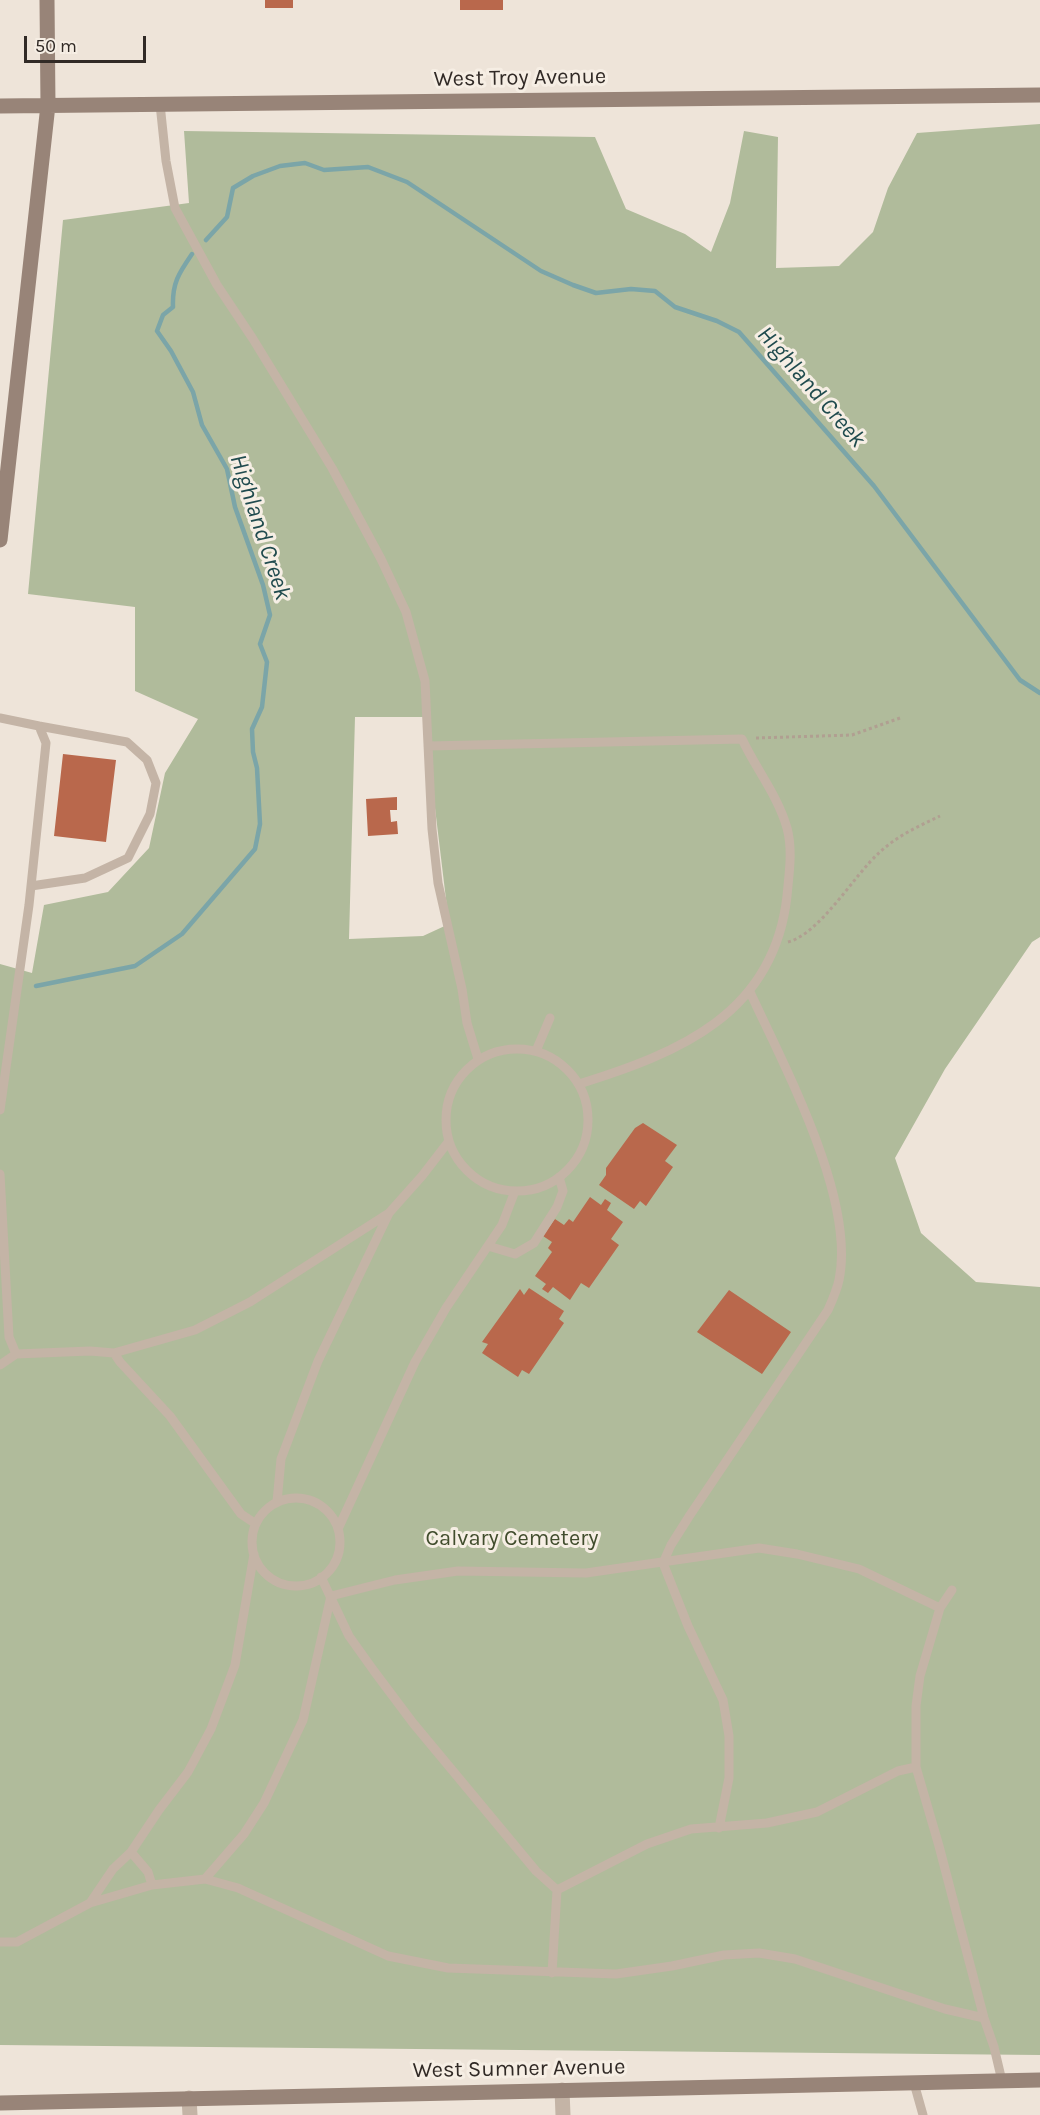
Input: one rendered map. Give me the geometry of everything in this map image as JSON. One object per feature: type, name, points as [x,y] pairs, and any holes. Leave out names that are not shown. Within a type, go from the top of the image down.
[{"type":"main road","points":[[0,540],[48,105],[47,0]]},
{"type":"main road","name":"West Troy Avenue","points":[[0,106],[1040,95]]},
{"type":"main road","name":"West Sumner Avenue","points":[[0,2103],[1040,2080]]},
{"type":"street","points":[[562,2090],[563,2115]]},
{"type":"street","points":[[189,2098],[189,2115]]},
{"type":"lane","points":[[160,104],[166,161],[175,208],[217,285],[332,468],[381,559],[406,612],[424,681],[432,829],[438,883],[462,989],[466,1023],[478,1059]]},
{"type":"lane","points":[[0,718],[127,742],[147,760],[156,783],[150,814],[128,858],[85,878],[31,886]]},
{"type":"lane","points":[[0,1110],[31,886],[46,743],[39,726]]},
{"type":"lane","points":[[428,746],[742,739],[772,793],[787,829],[790,860],[785,914],[773,955],[750,992],[725,1016],[680,1046],[627,1069],[579,1084]]},
{"type":"lane","points":[[719,1827],[729,1779],[729,1737],[723,1700],[688,1626],[663,1563],[683,1525],[828,1310],[839,1280],[841,1239],[837,1210],[821,1155],[797,1094],[750,992]]},
{"type":"lane","points":[[536,1051],[550,1018]]},
{"type":"lane","points":[[516,1048],[536,1051],[553,1058],[568,1070],[579,1084],[586,1104],[588,1124],[584,1144],[574,1163],[559,1177],[530,1190],[514,1191],[489,1185],[467,1171],[456,1157],[449,1141],[445,1118],[449,1095],[461,1075],[478,1059],[497,1051],[516,1048]]},
{"type":"lane","points":[[0,1365],[15,1354],[81,1351],[114,1353],[204,1326],[250,1302],[389,1213],[449,1141]]},
{"type":"lane","points":[[0,1174],[9,1337],[15,1354]]},
{"type":"lane","points":[[488,1246],[515,1254],[534,1243],[557,1208],[563,1191],[559,1177]]},
{"type":"lane","points":[[338,1529],[415,1362],[446,1308],[502,1225],[514,1191]]},
{"type":"lane","points":[[277,1502],[281,1459],[309,1383],[389,1213]]},
{"type":"lane","points":[[114,1353],[170,1416],[241,1514],[256,1524]]},
{"type":"lane","points":[[90,1903],[113,1869],[131,1852],[188,1772],[211,1729],[235,1665],[254,1554],[252,1539],[256,1524],[264,1511],[277,1502],[290,1498],[304,1498],[328,1511],[340,1535],[338,1556],[335,1562],[321,1577],[301,1585],[286,1584],[272,1578],[261,1568],[254,1554]]},
{"type":"lane","points":[[331,1596],[395,1580],[458,1571],[586,1573],[759,1548],[797,1554],[859,1569],[940,1608]]},
{"type":"lane","points":[[321,1577],[349,1636],[413,1723],[536,1871],[557,1890]]},
{"type":"lane","points":[[952,1590],[940,1608],[920,1676],[916,1706],[916,1767],[1002,2081]]},
{"type":"lane","points":[[205,1879],[244,1834],[264,1803],[303,1720],[331,1596]]},
{"type":"lane","points":[[557,1890],[647,1844],[692,1829],[767,1823],[818,1812],[898,1771],[916,1767]]},
{"type":"lane","points":[[131,1852],[148,1872],[152,1885]]},
{"type":"lane","points":[[0,1942],[16,1942],[90,1903],[152,1885],[205,1879],[238,1888],[388,1956],[448,1968],[616,1974],[672,1966],[724,1955],[759,1953],[795,1959],[945,2009],[984,2018]]},
{"type":"lane","points":[[552,1973],[557,1890]]},
{"type":"lane","points":[[914,2083],[922,2115]]},
{"type":"path","points":[[742,739],[852,735],[900,718]]},
{"type":"path","points":[[778,938],[788,942],[799,939],[879,852],[906,832],[940,816]]},
{"type":"green space","name":"Calvary Cemetery","points":[[1040,124],[1040,937],[1032,942],[945,1069],[895,1158],[921,1233],[976,1282],[1040,1287],[1040,2055],[0,2045],[0,964],[32,973],[44,905],[108,892],[149,848],[165,773],[198,719],[135,691],[135,607],[28,594],[63,220],[189,203],[184,131],[595,137],[626,209],[685,234],[711,252],[730,203],[744,131],[778,137],[776,268],[839,266],[873,232],[888,188],[917,133]],"holes":[[[355,717],[424,717],[449,924],[423,936],[349,939]]]},
{"type":"building","points":[[265,0],[293,0],[293,8],[265,8]]},
{"type":"building","points":[[460,0],[503,0],[503,10],[460,10]]},
{"type":"building","points":[[63,754],[116,760],[106,842],[54,836]]},
{"type":"building","points":[[397,797],[397,810],[390,810],[391,822],[397,821],[398,834],[368,836],[366,799]]},
{"type":"building","points":[[643,1123],[677,1145],[665,1161],[673,1167],[646,1206],[640,1201],[634,1209],[599,1185],[606,1175],[606,1168],[635,1128]]},
{"type":"building","points":[[590,1197],[601,1205],[605,1199],[611,1203],[607,1210],[623,1222],[611,1239],[619,1245],[589,1288],[581,1283],[570,1300],[553,1287],[548,1293],[542,1289],[546,1284],[535,1276],[552,1252],[548,1248],[552,1242],[543,1236],[555,1219],[564,1225],[569,1219],[573,1222]]},
{"type":"building","points":[[529,1288],[564,1311],[559,1319],[564,1323],[529,1374],[522,1370],[518,1377],[482,1353],[488,1344],[482,1342],[520,1289],[524,1295]]},
{"type":"building","points":[[729,1290],[791,1332],[762,1374],[697,1332]]},
{"type":"waterway","name":"Highland Creek","points":[[206,240],[227,217],[233,188],[253,176],[280,166],[305,163],[324,170],[368,167],[407,182],[541,271],[596,293],[631,289],[655,291],[675,307],[717,321],[739,332],[874,486],[1020,680],[1040,693]]},
{"type":"waterway","name":"Highland Creek","points":[[36,986],[135,966],[182,934],[255,849],[260,824],[252,729],[262,707],[267,662],[260,644],[270,615],[263,585],[235,507],[227,469],[202,425],[193,392],[171,351],[157,331],[163,315],[173,307],[177,279],[192,254]]}]
